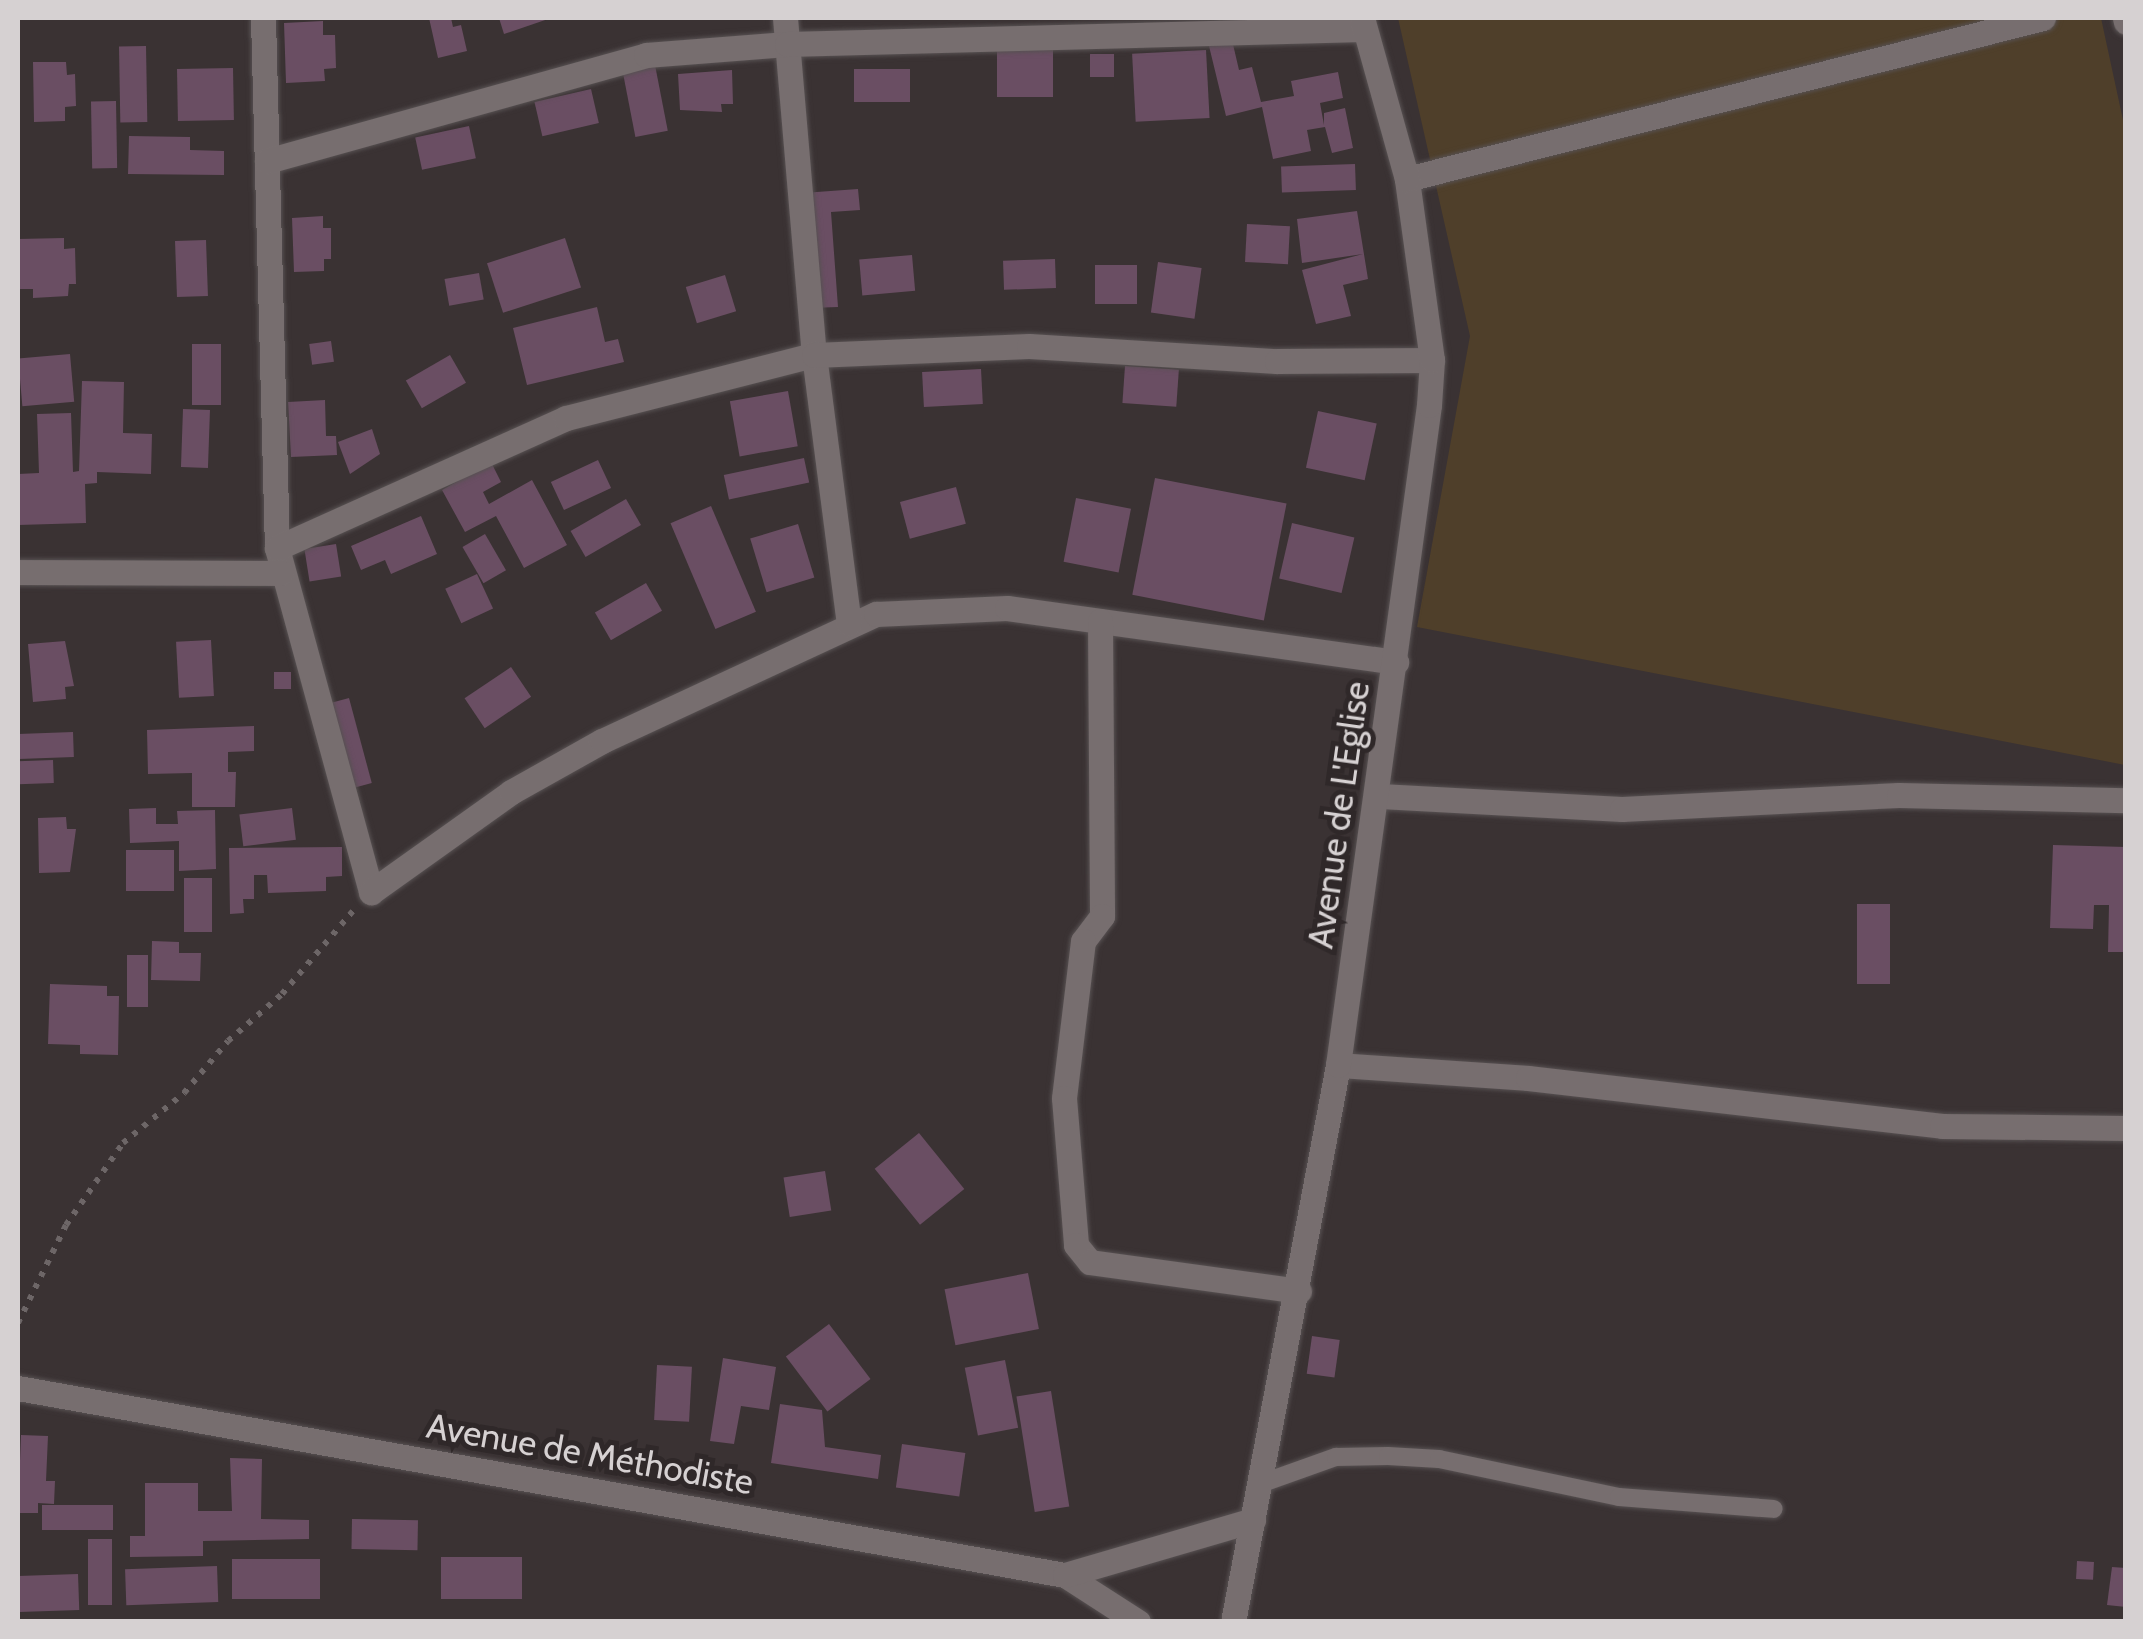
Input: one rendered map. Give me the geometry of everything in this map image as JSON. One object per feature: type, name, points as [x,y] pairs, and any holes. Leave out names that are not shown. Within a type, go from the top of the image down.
[{"type":"street","points":[[264,18],[279,561],[371,892],[512,792],[849,624],[934,607],[1100,621],[1396,662]]},
{"type":"street","points":[[785,18],[814,356],[849,624]]},
{"type":"street","points":[[1406,179],[2043,18]]},
{"type":"street","points":[[268,161],[646,55],[787,44],[1363,23]]},
{"type":"street","name":"Avenue de L'Eglise","points":[[1234,1622],[1299,1291],[1338,1065],[1380,796],[1432,360],[1406,179],[1363,23]]},
{"type":"street","points":[[18,572],[279,561],[566,418],[814,356],[1029,346],[1277,361],[1432,360]]},
{"type":"street","points":[[1100,621],[1102,916],[1083,941],[1079,960],[1073,1063],[1064,1098],[1076,1245],[1090,1262],[1299,1291]]},
{"type":"street","points":[[1380,796],[1622,809],[1899,795],[2126,800]]},
{"type":"street","points":[[1338,1065],[1528,1078],[1942,1126],[2126,1128]]},
{"type":"street","name":"Avenue de Méthodiste","points":[[18,1388],[1065,1574],[1138,1622]]},
{"type":"street","points":[[1065,1574],[1254,1520]]},
{"type":"lane","points":[[1260,1484],[1336,1457],[1388,1456],[1439,1460],[1619,1498],[1774,1509]]},
{"type":"path","points":[[18,1324],[66,1225],[123,1143],[184,1093],[228,1041],[282,994],[371,892]]},
{"type":"shaded area","points":[[1398,18],[2101,18],[2126,134],[2125,765],[1417,627],[1470,336]]},
{"type":"building","points":[[429,18],[451,18],[453,27],[461,25],[467,51],[438,58]]},
{"type":"building","points":[[499,18],[551,18],[504,34]]},
{"type":"building","points":[[323,21],[323,35],[335,35],[336,68],[324,69],[325,81],[286,83],[284,23]]},
{"type":"building","points":[[1232,40],[1239,70],[1252,67],[1261,102],[1294,96],[1291,81],[1338,72],[1343,98],[1320,103],[1324,125],[1324,113],[1345,108],[1353,148],[1332,153],[1325,127],[1307,130],[1311,151],[1273,159],[1262,107],[1226,116],[1209,46]]},
{"type":"building","points":[[119,46],[146,46],[147,122],[120,122]]},
{"type":"building","points":[[997,46],[1053,46],[1053,97],[997,97]]},
{"type":"building","points":[[1206,50],[1210,118],[1136,122],[1132,54]]},
{"type":"building","points":[[1090,54],[1114,54],[1114,77],[1090,77]]},
{"type":"building","points":[[33,62],[66,62],[67,75],[75,74],[76,106],[65,107],[65,121],[34,122]]},
{"type":"building","points":[[655,65],[668,131],[635,137],[623,71]]},
{"type":"building","points":[[233,68],[234,120],[178,121],[177,69]]},
{"type":"building","points":[[854,69],[910,69],[910,102],[854,102]]},
{"type":"building","points":[[732,70],[733,104],[721,104],[722,112],[680,110],[678,74]]},
{"type":"building","points":[[591,89],[599,123],[542,136],[534,102]]},
{"type":"building","points":[[91,101],[116,101],[117,168],[92,168]]},
{"type":"building","points":[[469,126],[476,158],[422,170],[415,137]]},
{"type":"building","points":[[129,136],[190,137],[190,150],[224,151],[224,175],[128,174]]},
{"type":"building","points":[[1355,164],[1356,190],[1282,193],[1281,167]]},
{"type":"building","points":[[858,189],[860,210],[831,212],[838,307],[811,308],[803,193]]},
{"type":"building","points":[[1357,211],[1368,279],[1343,285],[1351,316],[1316,324],[1302,270],[1363,254],[1302,263],[1297,219]]},
{"type":"building","points":[[323,216],[323,228],[331,228],[331,259],[324,259],[324,271],[294,272],[292,218]]},
{"type":"building","points":[[1247,224],[1290,226],[1288,264],[1245,262]]},
{"type":"building","points":[[64,238],[64,249],[75,248],[76,284],[69,284],[68,296],[33,298],[33,289],[18,289],[18,239]]},
{"type":"building","points":[[565,238],[581,287],[503,313],[487,263]]},
{"type":"building","points":[[206,240],[208,296],[177,297],[175,241]]},
{"type":"building","points":[[912,255],[915,291],[862,295],[859,260]]},
{"type":"building","points":[[1055,259],[1056,288],[1004,290],[1003,261]]},
{"type":"building","points":[[1158,262],[1202,268],[1194,319],[1151,313]]},
{"type":"building","points":[[1095,265],[1137,265],[1137,304],[1095,304]]},
{"type":"building","points":[[479,273],[484,300],[449,306],[445,279]]},
{"type":"building","points":[[725,275],[736,311],[697,323],[686,287]]},
{"type":"building","points":[[597,307],[605,342],[618,339],[624,362],[527,385],[513,328]]},
{"type":"building","points":[[331,341],[334,362],[312,365],[309,344]]},
{"type":"building","points":[[192,344],[221,344],[221,405],[192,405]]},
{"type":"building","points":[[70,354],[74,402],[22,406],[18,359]]},
{"type":"building","points":[[450,355],[466,383],[422,408],[406,380]]},
{"type":"building","points":[[1125,366],[1179,370],[1176,407],[1122,403]]},
{"type":"building","points":[[981,369],[983,404],[924,407],[922,372]]},
{"type":"building","points":[[82,381],[124,382],[123,433],[152,434],[151,474],[97,472],[97,483],[85,484],[86,523],[18,525],[18,474],[39,473],[37,414],[71,413],[73,472],[79,471]]},
{"type":"building","points":[[788,391],[798,446],[740,456],[730,401]]},
{"type":"building","points":[[325,400],[326,436],[336,436],[337,455],[291,457],[288,402]]},
{"type":"building","points":[[183,409],[210,410],[208,468],[181,467]]},
{"type":"building","points":[[1318,411],[1377,423],[1365,480],[1306,468]]},
{"type":"building","points":[[372,429],[380,454],[350,474],[338,442]]},
{"type":"building","points":[[804,458],[809,482],[729,500],[724,475]]},
{"type":"building","points":[[598,460],[611,488],[564,510],[551,482]]},
{"type":"building","points":[[491,462],[501,482],[483,492],[489,504],[532,480],[567,545],[524,568],[496,516],[465,532],[442,490]]},
{"type":"building","points":[[1155,478],[1287,504],[1264,620],[1132,595]]},
{"type":"building","points":[[956,487],[966,524],[910,539],[900,502]]},
{"type":"building","points":[[1076,498],[1131,509],[1119,572],[1064,562]]},
{"type":"building","points":[[626,499],[641,525],[586,557],[571,531]]},
{"type":"building","points":[[711,506],[756,612],[715,629],[670,523]]},
{"type":"building","points":[[421,516],[437,554],[391,574],[385,560],[361,570],[351,546]]},
{"type":"building","points":[[1292,523],[1354,537],[1342,593],[1279,579]]},
{"type":"building","points":[[798,524],[814,578],[767,592],[750,539]]},
{"type":"building","points":[[485,534],[506,570],[483,583],[462,547]]},
{"type":"building","points":[[336,544],[341,577],[310,582],[304,549]]},
{"type":"building","points":[[477,574],[493,608],[461,623],[445,589]]},
{"type":"building","points":[[646,583],[662,611],[611,640],[595,612]]},
{"type":"building","points":[[211,640],[214,696],[179,698],[176,642]]},
{"type":"building","points":[[65,641],[74,686],[65,687],[66,699],[33,702],[28,644]]},
{"type":"building","points":[[511,667],[531,697],[485,728],[465,698]]},
{"type":"building","points":[[274,672],[291,672],[291,689],[274,689]]},
{"type":"building","points":[[349,698],[372,783],[351,789],[328,704]]},
{"type":"building","points":[[254,726],[254,751],[228,752],[228,772],[236,772],[235,807],[192,807],[192,773],[148,774],[147,730]]},
{"type":"building","points":[[73,732],[74,757],[19,759],[18,734]]},
{"type":"building","points":[[53,760],[54,783],[19,784],[18,761]]},
{"type":"building","points":[[156,808],[156,824],[178,824],[177,811],[215,810],[216,869],[179,871],[179,841],[130,843],[129,809]]},
{"type":"building","points":[[292,808],[296,840],[243,846],[239,814]]},
{"type":"building","points":[[66,817],[67,829],[76,829],[70,872],[39,873],[38,818]]},
{"type":"building","points":[[2053,845],[2126,847],[2126,952],[2108,952],[2109,905],[2094,905],[2093,929],[2050,928]]},
{"type":"building","points":[[342,847],[342,876],[326,877],[326,891],[268,893],[267,875],[254,875],[254,899],[243,899],[244,913],[230,914],[229,848]]},
{"type":"building","points":[[126,850],[174,850],[174,891],[126,891]]},
{"type":"building","points":[[184,878],[212,878],[212,932],[184,932]]},
{"type":"building","points":[[1857,904],[1890,904],[1890,984],[1857,984]]},
{"type":"building","points":[[152,941],[179,942],[179,953],[201,953],[200,981],[151,980]]},
{"type":"building","points":[[127,955],[148,955],[148,1007],[127,1007]]},
{"type":"building","points":[[50,984],[107,986],[107,996],[119,996],[118,1055],[80,1054],[80,1045],[48,1044]]},
{"type":"building","points":[[919,1133],[964,1189],[920,1225],[875,1169]]},
{"type":"building","points":[[825,1171],[831,1211],[790,1217],[784,1178]]},
{"type":"building","points":[[1028,1273],[1039,1329],[955,1345],[945,1289]]},
{"type":"building","points":[[829,1324],[871,1379],[827,1412],[786,1356]]},
{"type":"building","points":[[1312,1336],[1340,1340],[1334,1378],[1307,1374]]},
{"type":"building","points":[[723,1358],[776,1367],[769,1410],[741,1406],[734,1444],[710,1441]]},
{"type":"building","points":[[1005,1360],[1018,1428],[978,1436],[965,1368]]},
{"type":"building","points":[[657,1365],[692,1367],[689,1422],[654,1420]]},
{"type":"building","points":[[1051,1391],[1069,1507],[1035,1512],[1016,1396]]},
{"type":"building","points":[[780,1404],[822,1410],[825,1447],[881,1455],[878,1479],[771,1463]]},
{"type":"building","points":[[21,1435],[48,1436],[46,1481],[55,1481],[54,1504],[38,1503],[38,1513],[18,1513]]},
{"type":"building","points":[[902,1444],[965,1453],[959,1496],[896,1488]]},
{"type":"building","points":[[230,1458],[262,1459],[261,1519],[309,1520],[309,1539],[203,1541],[203,1556],[130,1557],[130,1536],[145,1536],[145,1483],[198,1483],[198,1511],[232,1511]]},
{"type":"building","points":[[42,1505],[113,1505],[113,1530],[42,1530]]},
{"type":"building","points":[[352,1519],[418,1520],[417,1550],[351,1549]]},
{"type":"building","points":[[88,1539],[112,1539],[112,1605],[88,1605]]},
{"type":"building","points":[[441,1557],[522,1557],[522,1599],[441,1599]]},
{"type":"building","points":[[232,1559],[320,1559],[320,1599],[232,1599]]},
{"type":"building","points":[[2077,1561],[2094,1562],[2093,1580],[2076,1579]]},
{"type":"building","points":[[217,1566],[218,1602],[126,1605],[125,1569]]},
{"type":"building","points":[[2112,1567],[2126,1568],[2126,1607],[2107,1605]]},
{"type":"building","points":[[78,1574],[79,1610],[19,1612],[18,1576]]}]
